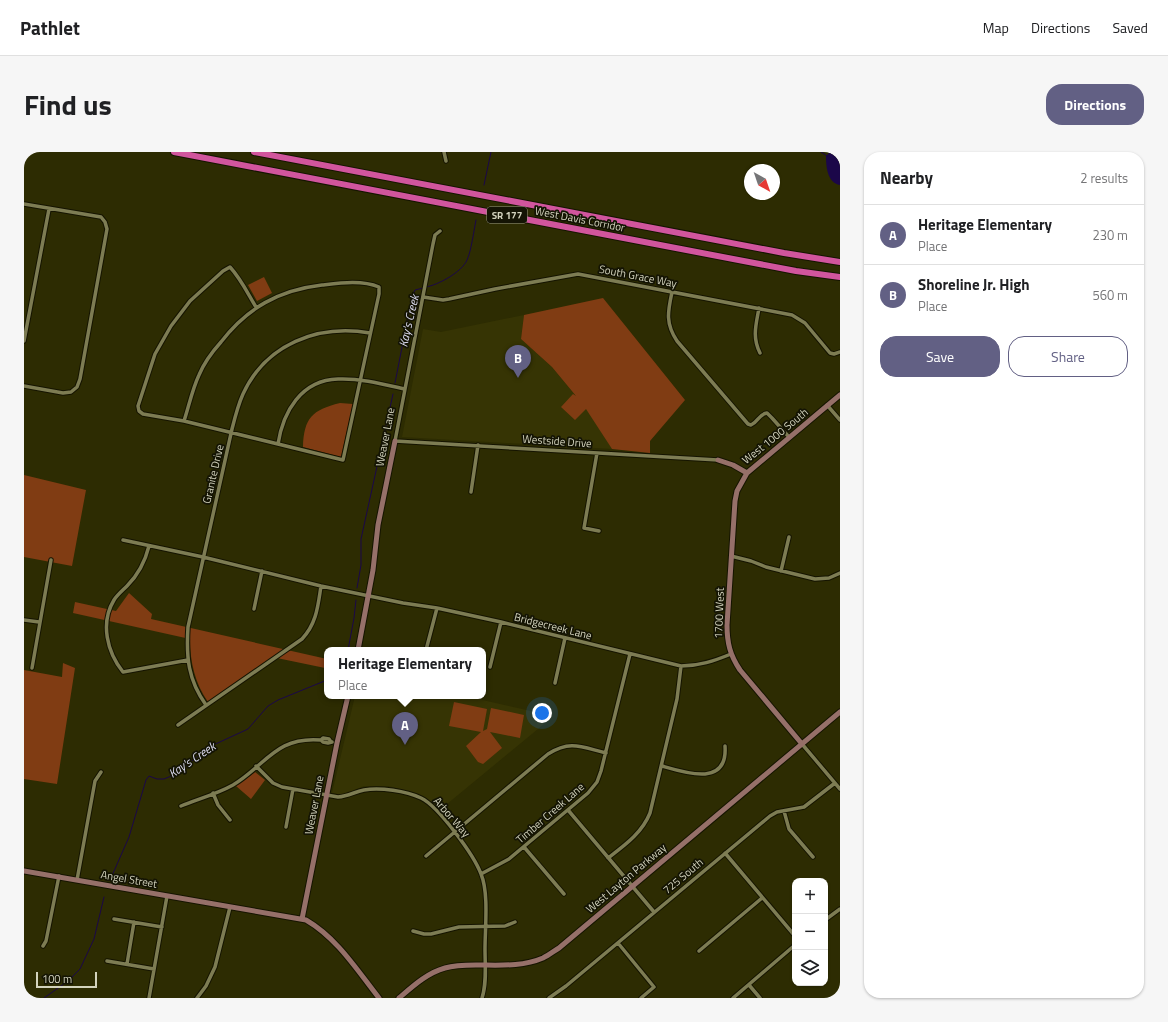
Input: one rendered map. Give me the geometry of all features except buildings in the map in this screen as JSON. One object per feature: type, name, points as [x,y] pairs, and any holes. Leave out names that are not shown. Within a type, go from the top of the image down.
[{"type":"highway","name":"West Davis Corridor","points":[[174,152],[791,270],[840,277]]},
{"type":"highway","name":"West Davis Corridor","points":[[254,152],[791,255],[840,262]]},
{"type":"main road","name":"West 1000 South","points":[[718,460],[733,465],[747,473],[840,395]]},
{"type":"main road","name":"Weaver Lane","points":[[359,647],[369,596],[378,525],[395,441]]},
{"type":"main road","name":"1700 West","points":[[747,473],[737,492],[735,501],[727,632],[728,646],[740,670],[802,744]]},
{"type":"main road","name":"Weaver Lane","points":[[302,919],[326,794],[334,743],[347,699]]},
{"type":"main road","name":"West Layton Parkway","points":[[399,998],[419,981],[433,972],[446,967],[459,965],[516,964],[531,962],[545,957],[559,948],[840,712]]},
{"type":"main road","name":"Angel Street","points":[[24,871],[302,919],[318,927],[332,939],[379,998]]},
{"type":"street","points":[[444,152],[446,161]]},
{"type":"street","points":[[24,204],[100,217],[105,222],[107,229],[80,379],[77,387],[72,392],[63,393],[24,386]]},
{"type":"street","points":[[24,341],[49,209]]},
{"type":"street","name":"Weaver Lane","points":[[395,441],[435,235],[440,231]]},
{"type":"street","points":[[184,421],[190,397],[199,374],[211,354],[240,320],[256,307],[287,292],[314,286],[335,283],[372,284],[379,287],[379,294],[343,460],[184,421],[143,414],[139,411],[138,406],[155,354],[171,326],[190,301],[223,271],[230,267],[236,274],[256,307]]},
{"type":"street","name":"South Grace Way","points":[[424,295],[444,300],[503,287],[578,274],[792,315],[805,323],[830,352],[834,354],[840,352]]},
{"type":"street","points":[[672,292],[668,315],[668,326],[676,341],[748,424],[754,424],[760,416],[767,413],[789,437]]},
{"type":"street","points":[[759,308],[755,335],[756,344],[760,353]]},
{"type":"street","name":"Granite Drive","points":[[206,705],[198,693],[192,678],[188,660],[188,627],[236,412],[246,389],[260,367],[279,350],[304,337],[334,330],[370,333]]},
{"type":"street","points":[[278,444],[287,413],[295,400],[304,392],[325,381],[336,379],[361,380],[405,389]]},
{"type":"street","points":[[827,405],[840,420]]},
{"type":"street","name":"Westside Drive","points":[[395,441],[718,460]]},
{"type":"street","points":[[471,492],[478,445]]},
{"type":"street","points":[[597,453],[584,528],[599,531]]},
{"type":"street","points":[[780,571],[789,536]]},
{"type":"street","name":"Bridgecreek Lane","points":[[123,540],[203,557],[321,586],[501,622],[681,666],[695,666],[731,654]]},
{"type":"street","points":[[149,546],[146,559],[141,569],[114,599],[107,619],[107,640],[116,663],[123,672],[188,660]]},
{"type":"street","points":[[731,556],[780,571],[820,579],[830,578],[840,573]]},
{"type":"street","points":[[32,668],[51,560]]},
{"type":"street","points":[[254,609],[262,571]]},
{"type":"street","points":[[178,725],[302,639],[308,632],[316,615],[321,586]]},
{"type":"street","points":[[110,596],[114,599]]},
{"type":"street","points":[[427,647],[437,608]]},
{"type":"street","points":[[24,620],[39,622]]},
{"type":"street","points":[[490,667],[501,622]]},
{"type":"street","points":[[555,682],[565,638]]},
{"type":"street","name":"Timber Creek Lane","points":[[481,874],[502,863],[524,847],[588,793],[597,782],[606,753],[630,654]]},
{"type":"street","points":[[608,858],[638,834],[646,823],[650,813],[677,699],[681,666]]},
{"type":"street","points":[[181,806],[235,784],[277,749],[287,744],[299,740],[321,740],[323,742],[334,743]]},
{"type":"street","name":"1700 West","points":[[802,744],[840,789]]},
{"type":"street","points":[[426,856],[548,754],[557,749],[568,746],[577,746],[606,753]]},
{"type":"street","points":[[662,766],[696,774],[708,774],[716,770],[722,764],[726,756],[725,746]]},
{"type":"street","name":"Arbor Way","points":[[256,766],[273,783],[282,787],[338,797],[347,796],[362,790],[383,789],[413,795],[428,802],[455,832],[470,852],[481,874],[485,896],[485,965],[482,998]]},
{"type":"street","points":[[77,880],[95,781],[101,772]]},
{"type":"street","name":"725 South","points":[[549,998],[566,986],[770,816],[784,810],[804,807],[835,783]]},
{"type":"street","points":[[286,827],[293,789]]},
{"type":"street","points":[[213,794],[218,805],[230,820]]},
{"type":"street","points":[[568,810],[654,912]]},
{"type":"street","points":[[784,810],[789,829],[813,857]]},
{"type":"street","points":[[524,847],[564,894]]},
{"type":"street","points":[[725,853],[792,933]]},
{"type":"street","points":[[43,946],[46,941],[60,876]]},
{"type":"street","points":[[149,998],[167,896]]},
{"type":"street","points":[[698,951],[762,898]]},
{"type":"street","points":[[197,998],[206,986],[216,967],[230,907]]},
{"type":"street","points":[[828,918],[840,909]]},
{"type":"street","points":[[114,919],[162,927]]},
{"type":"street","points":[[127,964],[134,922]]},
{"type":"street","points":[[413,932],[431,934],[459,927],[505,926],[515,922]]},
{"type":"street","points":[[618,943],[654,987],[641,998]]},
{"type":"street","points":[[733,998],[792,948]]},
{"type":"street","points":[[108,961],[154,969]]},
{"type":"street","points":[[749,985],[760,998]]},
{"type":"shaded area","points":[[830,152],[840,152],[840,185],[832,181],[828,174],[826,156]]},
{"type":"shaded area","points":[[264,277],[272,293],[257,301],[248,285]]},
{"type":"shaded area","points":[[603,298],[685,400],[650,441],[650,453],[612,449],[586,409],[575,420],[561,407],[573,394],[576,396],[552,367],[521,339],[524,315]]},
{"type":"shaded area","points":[[524,315],[521,339],[552,367],[590,413],[612,449],[402,437],[423,329],[441,332]]},
{"type":"shaded area","points":[[340,403],[353,404],[341,457],[303,447],[305,429],[311,417],[316,412]]},
{"type":"shaded area","points":[[24,475],[86,490],[72,566],[24,557]]},
{"type":"shaded area","points":[[129,593],[152,614],[151,619],[324,658],[324,668],[272,657],[208,702],[203,695],[194,672],[190,639],[73,613],[75,602],[116,611]]},
{"type":"shaded area","points":[[63,663],[75,668],[57,784],[24,779],[24,670],[62,677]]},
{"type":"shaded area","points":[[354,699],[478,699],[535,712],[544,724],[441,809],[419,794],[388,786],[364,786],[342,795],[332,793]]},
{"type":"shaded area","points":[[454,702],[487,709],[483,731],[487,729],[491,708],[524,715],[520,738],[490,732],[502,748],[483,764],[478,762],[466,746],[481,732],[449,726]]},
{"type":"shaded area","points":[[255,772],[265,780],[251,799],[236,786]]},
{"type":"waterway","name":"Kay's Creek","points":[[484,185],[491,152]]},
{"type":"waterway","points":[[821,152],[827,156]]},
{"type":"waterway","name":"Kay's Creek","points":[[426,287],[437,284],[455,273],[464,265],[470,252],[476,220]]},
{"type":"waterway","name":"Kay's Creek","points":[[395,383],[412,296],[415,290],[423,288]]},
{"type":"waterway","name":"Kay's Creek","points":[[357,588],[361,565],[361,539],[393,394]]},
{"type":"waterway","name":"Kay's Creek","points":[[349,647],[356,600]]},
{"type":"waterway","name":"Kay's Creek","points":[[111,878],[129,837],[146,780],[149,776],[157,779],[164,779],[176,774],[209,747],[248,729],[268,706],[278,700],[324,681]]},
{"type":"waterway","name":"Kay's Creek","points":[[44,998],[68,981],[80,969],[94,939],[104,897]]},
{"type":"place","name":"Shoreline Jr. High","points":[[518,378]]},
{"type":"place","name":"Heritage Elementary","points":[[405,745]]}]
